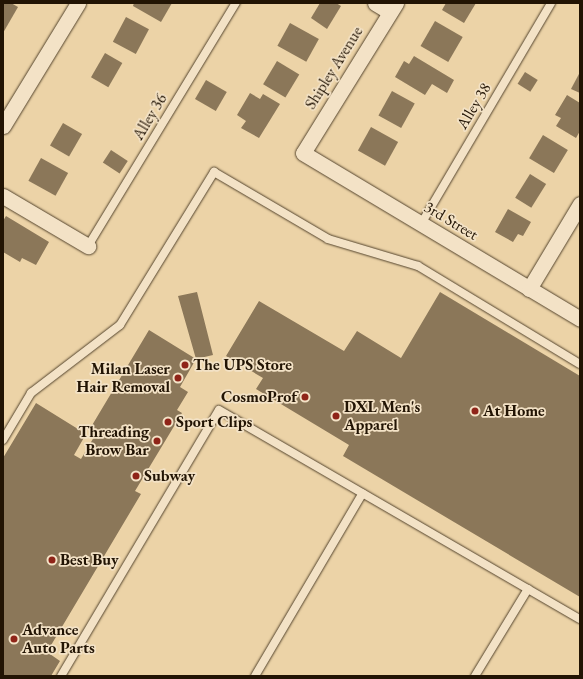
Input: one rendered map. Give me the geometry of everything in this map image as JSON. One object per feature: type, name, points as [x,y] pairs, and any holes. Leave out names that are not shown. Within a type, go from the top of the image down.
[{"type":"street","points":[[3,126],[78,3]]},
{"type":"street","points":[[375,3],[393,7]]},
{"type":"street","name":"Shipley Avenue","points":[[303,153],[393,7]]},
{"type":"street","name":"3rd Street","points":[[303,153],[580,319]]},
{"type":"street","points":[[3,196],[88,246]]},
{"type":"street","points":[[529,288],[580,204]]},
{"type":"lane","name":"Alley 36","points":[[88,246],[236,3]]},
{"type":"lane","name":"Alley 38","points":[[421,224],[551,3]]},
{"type":"lane","points":[[3,440],[31,393],[120,325],[214,172],[328,239],[418,266],[580,364]]},
{"type":"lane","points":[[61,676],[219,410],[580,619]]},
{"type":"lane","points":[[255,676],[363,493]]},
{"type":"lane","points":[[475,676],[528,589]]},
{"type":"building","points":[[3,3],[11,3],[18,7],[3,33]]},
{"type":"building","points":[[134,3],[172,3],[161,22],[133,6]]},
{"type":"building","points":[[320,3],[336,3],[341,6],[327,29],[311,18]]},
{"type":"building","points":[[446,3],[476,3],[464,23],[442,10]]},
{"type":"building","points":[[126,17],[149,29],[136,54],[113,42]]},
{"type":"building","points":[[435,21],[463,37],[448,62],[420,46]]},
{"type":"building","points":[[290,23],[319,39],[306,62],[277,46]]},
{"type":"building","points":[[105,53],[122,63],[108,87],[91,77]]},
{"type":"building","points":[[414,56],[454,80],[447,93],[432,84],[425,95],[395,77],[404,61],[409,64]]},
{"type":"building","points":[[277,61],[299,74],[285,98],[263,84]]},
{"type":"building","points":[[525,72],[538,80],[530,92],[518,84]]},
{"type":"building","points":[[580,72],[580,93],[571,89]]},
{"type":"building","points":[[206,80],[227,92],[216,111],[195,99]]},
{"type":"building","points":[[392,91],[415,104],[401,128],[378,115]]},
{"type":"building","points":[[250,93],[260,99],[263,94],[280,104],[259,138],[241,128],[246,121],[237,115]]},
{"type":"building","points":[[567,95],[580,103],[580,131],[576,138],[556,126],[561,118],[555,115]]},
{"type":"building","points":[[63,123],[82,134],[69,157],[50,146]]},
{"type":"building","points":[[371,127],[398,142],[385,166],[358,151]]},
{"type":"building","points":[[543,135],[568,150],[554,173],[529,158]]},
{"type":"building","points":[[111,150],[128,161],[120,173],[103,163]]},
{"type":"building","points":[[41,158],[68,173],[56,196],[28,181]]},
{"type":"building","points":[[530,174],[546,184],[531,208],[515,198]]},
{"type":"building","points":[[508,209],[531,222],[523,236],[518,234],[513,242],[495,232]]},
{"type":"building","points":[[6,216],[49,242],[36,265],[22,258],[20,262],[3,252],[3,221]]},
{"type":"building","points":[[197,292],[213,355],[196,359],[178,296]]},
{"type":"building","name":"At Home","points":[[440,292],[580,376],[580,597],[343,456],[349,445],[256,389],[263,378],[226,356],[259,301],[344,351],[357,331],[401,358]]},
{"type":"building","name":"Best Buy","points":[[149,330],[196,359],[180,387],[188,392],[177,410],[182,413],[135,491],[141,494],[47,652],[60,661],[51,676],[3,676],[3,458],[36,403],[86,434],[74,455],[81,459],[97,432],[91,427]]},
{"type":"place","name":"The UPS Store","points":[[185,365]]},
{"type":"place","name":"Milan Laser Hair Removal","points":[[178,378]]},
{"type":"place","name":"CosmoProf","points":[[305,397]]},
{"type":"place","name":"At Home","points":[[475,411]]},
{"type":"place","name":"DXL Men's Apparel","points":[[336,416]]},
{"type":"place","name":"Sport Clips","points":[[168,422]]},
{"type":"place","name":"Threading Brow Bar","points":[[157,441]]},
{"type":"place","name":"Subway","points":[[136,476]]},
{"type":"place","name":"Best Buy","points":[[52,560]]},
{"type":"place","name":"Advance Auto Parts","points":[[14,639]]}]
